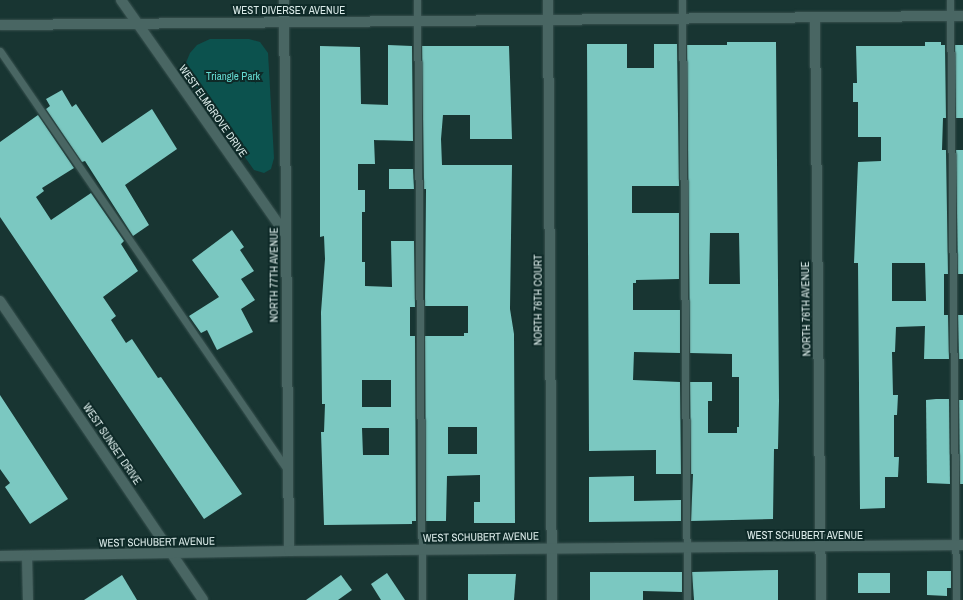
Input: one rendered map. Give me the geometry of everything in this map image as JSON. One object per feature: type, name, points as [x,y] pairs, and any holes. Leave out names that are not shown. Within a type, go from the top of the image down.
[{"type":"street","name":"WEST ELMGROVE DRIVE","points":[[121,0],[286,235]]},
{"type":"street","name":"NORTH 77TH AVENUE","points":[[284,0],[289,551]]},
{"type":"street","name":"NORTH 76TH COURT","points":[[548,0],[552,600]]},
{"type":"street","name":"WEST DIVERSEY AVENUE","points":[[0,25],[963,16]]},
{"type":"street","name":"NORTH 76TH AVENUE","points":[[815,18],[821,600]]},
{"type":"street","name":"WEST SUNSET DRIVE","points":[[0,301],[203,600]]},
{"type":"street","name":"WEST SCHUBERT AVENUE","points":[[0,556],[421,549],[959,545]]},
{"type":"street","points":[[27,556],[28,600]]},
{"type":"lane","points":[[417,0],[422,600]]},
{"type":"lane","points":[[682,0],[687,600]]},
{"type":"lane","points":[[950,0],[959,545],[956,600]]},
{"type":"lane","points":[[0,52],[288,471]]},
{"type":"green space","name":"Triangle Park","points":[[210,39],[249,39],[260,42],[268,53],[274,158],[271,169],[264,173],[254,170],[190,79],[185,65],[190,53],[197,45]]},
{"type":"building","points":[[727,42],[776,42],[779,401],[778,449],[774,449],[773,519],[691,521],[693,474],[691,474],[690,382],[712,382],[712,401],[708,401],[708,433],[737,433],[737,427],[739,427],[739,377],[732,377],[732,354],[690,353],[687,45],[727,45]],"holes":[[[710,233],[739,233],[740,284],[709,284]]]},
{"type":"building","points":[[925,42],[941,42],[941,45],[945,45],[946,118],[943,118],[942,150],[946,150],[948,274],[944,274],[944,315],[948,315],[949,359],[924,359],[925,326],[896,327],[895,352],[892,352],[893,395],[898,395],[897,415],[894,415],[894,457],[899,457],[898,477],[885,477],[885,508],[860,509],[858,263],[854,263],[858,162],[881,161],[881,137],[858,137],[858,102],[853,102],[853,83],[857,83],[856,46],[925,46]],"holes":[[[892,263],[925,263],[926,301],[892,301]]]},
{"type":"building","points":[[587,44],[627,44],[627,68],[654,68],[654,44],[677,44],[679,186],[632,186],[632,213],[679,213],[679,279],[636,280],[636,283],[633,283],[633,310],[680,310],[680,353],[634,352],[633,380],[680,382],[681,474],[656,474],[656,450],[589,451]]},
{"type":"building","points":[[388,45],[412,46],[413,141],[374,140],[375,164],[358,164],[358,190],[365,190],[365,212],[362,212],[362,262],[365,262],[365,286],[392,287],[391,241],[414,241],[415,307],[410,307],[410,336],[415,336],[416,521],[412,521],[412,524],[324,525],[321,432],[324,432],[325,404],[322,404],[321,312],[325,259],[324,236],[320,237],[320,46],[360,47],[361,104],[388,105]],"holes":[[[362,380],[391,380],[391,407],[362,407]],[[362,428],[389,428],[389,455],[363,455]]]},
{"type":"building","points":[[955,45],[963,45],[963,118],[956,118]]},
{"type":"building","points":[[422,46],[509,46],[512,139],[470,139],[470,115],[443,115],[441,139],[442,165],[512,165],[510,309],[514,334],[515,523],[474,523],[474,502],[480,502],[480,475],[447,476],[446,521],[426,521],[425,336],[464,336],[464,333],[468,333],[468,306],[425,306],[426,189],[424,189]],"holes":[[[448,427],[477,427],[477,454],[448,454]]]},
{"type":"building","points":[[62,90],[72,107],[76,104],[102,143],[152,109],[177,149],[125,185],[149,225],[133,236],[85,161],[82,162],[46,109],[50,106],[46,99]]},
{"type":"building","points":[[38,115],[74,168],[42,188],[44,191],[36,197],[51,220],[91,193],[124,241],[121,244],[138,271],[103,297],[116,316],[111,320],[126,343],[132,339],[158,378],[161,377],[242,494],[204,519],[0,217],[0,142]]},
{"type":"building","points":[[956,150],[963,150],[963,274],[958,274]]},
{"type":"building","points":[[389,169],[413,169],[414,189],[389,189]]},
{"type":"building","points":[[232,230],[244,247],[240,250],[254,271],[241,279],[255,300],[241,309],[253,332],[217,350],[207,330],[201,333],[189,316],[219,297],[192,260]]},
{"type":"building","points":[[958,315],[963,315],[963,359],[959,359]]},
{"type":"building","points":[[0,395],[68,499],[30,524],[5,487],[10,483],[0,469]]},
{"type":"building","points":[[949,399],[950,484],[927,483],[926,400]]},
{"type":"building","points":[[959,400],[963,400],[963,484],[960,484]]},
{"type":"building","points":[[634,476],[634,501],[681,500],[681,521],[589,522],[589,477]]},
{"type":"building","points":[[778,570],[778,600],[694,600],[692,572]]},
{"type":"building","points":[[927,571],[951,571],[951,588],[947,588],[947,596],[927,595]]},
{"type":"building","points":[[590,572],[682,572],[682,592],[643,591],[643,600],[590,600]]},
{"type":"building","points":[[387,573],[405,600],[381,600],[371,584]]},
{"type":"building","points":[[858,573],[890,573],[890,593],[858,593]]},
{"type":"building","points":[[468,574],[516,574],[514,600],[468,600]]},
{"type":"building","points":[[122,575],[137,600],[84,600]]},
{"type":"building","points":[[341,575],[352,590],[338,600],[306,600]]}]
